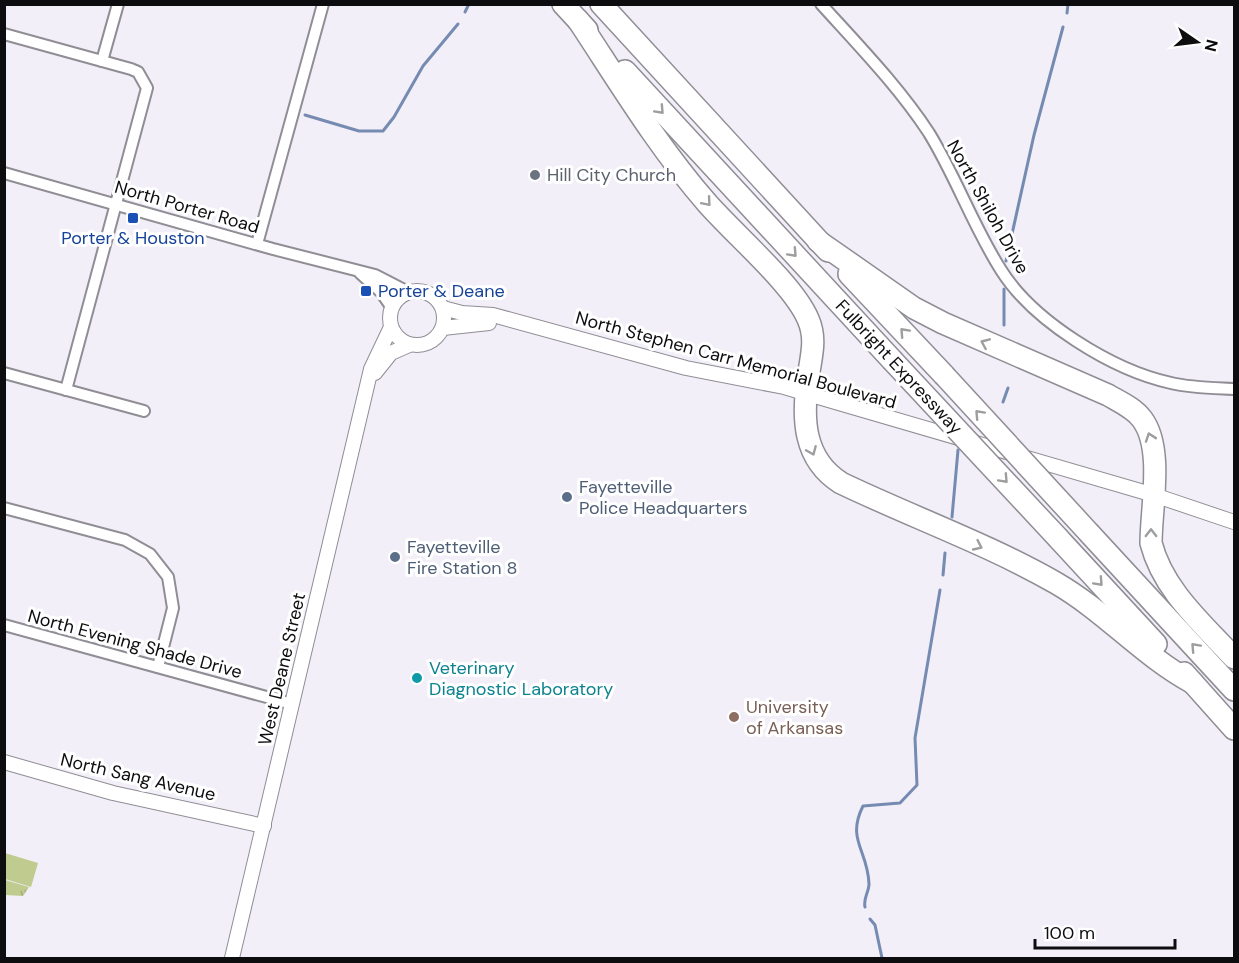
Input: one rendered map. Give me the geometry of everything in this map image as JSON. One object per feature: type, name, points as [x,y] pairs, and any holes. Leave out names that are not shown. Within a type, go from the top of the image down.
[{"type":"highway","name":"Fulbright Expressway","points":[[563,4],[1234,729]]},
{"type":"highway","name":"Fulbright Expressway","points":[[601,4],[1234,690]]},
{"type":"highway","points":[[578,21],[670,157],[707,202],[801,306],[808,318],[814,339],[806,394],[808,443],[815,459],[829,476],[1057,583],[1118,626],[1169,670],[1193,683]]},
{"type":"highway","points":[[818,241],[906,302],[943,323],[1108,395],[1131,409],[1142,420],[1153,446],[1154,495],[1151,543],[1160,570],[1184,603],[1234,658]]},
{"type":"street","points":[[102,61],[118,4]]},
{"type":"street","points":[[257,244],[323,4]]},
{"type":"street","name":"North Shiloh Drive","points":[[821,4],[913,110],[954,175],[981,235],[1001,270],[1018,293],[1044,317],[1082,344],[1146,376],[1180,384],[1234,389]]},
{"type":"street","points":[[4,34],[131,69],[144,79],[147,88],[118,205],[66,390]]},
{"type":"street","name":"North Porter Road","points":[[4,173],[360,273],[375,275],[406,291]]},
{"type":"street","name":"North Porter Road","points":[[360,273],[381,292],[392,308]]},
{"type":"street","points":[[406,291],[431,294],[443,308],[443,328],[435,340],[427,344],[410,345],[402,341],[391,327],[392,308],[398,297],[406,291]]},
{"type":"street","name":"North Stephen Carr Memorial Boulevard","points":[[443,308],[503,319],[686,368],[768,383],[1154,495],[1234,522]]},
{"type":"street","name":"North Stephen Carr Memorial Boulevard","points":[[443,328],[492,323],[503,319]]},
{"type":"street","name":"West Deane Street","points":[[232,958],[366,388],[371,369],[391,327]]},
{"type":"street","name":"West Deane Street","points":[[366,388],[391,353],[410,345]]},
{"type":"street","points":[[4,373],[144,411]]},
{"type":"street","points":[[4,508],[125,540],[150,554],[168,577],[173,608],[158,667]]},
{"type":"street","name":"North Evening Shade Drive","points":[[4,625],[292,704]]},
{"type":"street","name":"North Sang Avenue","points":[[4,762],[113,793],[264,825]]},
{"type":"green space","points":[[5,853],[38,863],[31,887],[5,879]]},
{"type":"green space","points":[[5,880],[29,887],[23,896],[5,895]]},
{"type":"waterway","points":[[465,12],[469,4]]},
{"type":"waterway","points":[[1067,13],[1068,4]]},
{"type":"waterway","points":[[305,115],[359,131],[383,131],[394,117],[423,66],[458,24]]},
{"type":"waterway","points":[[1006,261],[1034,135],[1063,27]]},
{"type":"waterway","points":[[1004,289],[1004,325]]},
{"type":"waterway","points":[[1003,402],[1008,388]]},
{"type":"waterway","points":[[952,517],[958,450]]},
{"type":"waterway","points":[[943,575],[945,553]]},
{"type":"waterway","points":[[865,907],[869,884],[868,872],[857,837],[858,818],[863,806],[900,803],[917,785],[915,738],[940,590]]},
{"type":"waterway","points":[[870,919],[875,925],[882,958]]},
{"type":"place","name":"Hill City Church","points":[[535,175]]},
{"type":"place","name":"Porter & Houston","points":[[133,218]]},
{"type":"place","name":"Porter & Deane","points":[[366,291]]},
{"type":"place","name":"Fayetteville Police Headquarters","points":[[567,497]]},
{"type":"place","name":"Fayetteville Fire Station 8","points":[[395,557]]},
{"type":"place","name":"Veterinary Diagnostic Laboratory","points":[[417,678]]},
{"type":"place","name":"University of Arkansas","points":[[734,717]]}]
